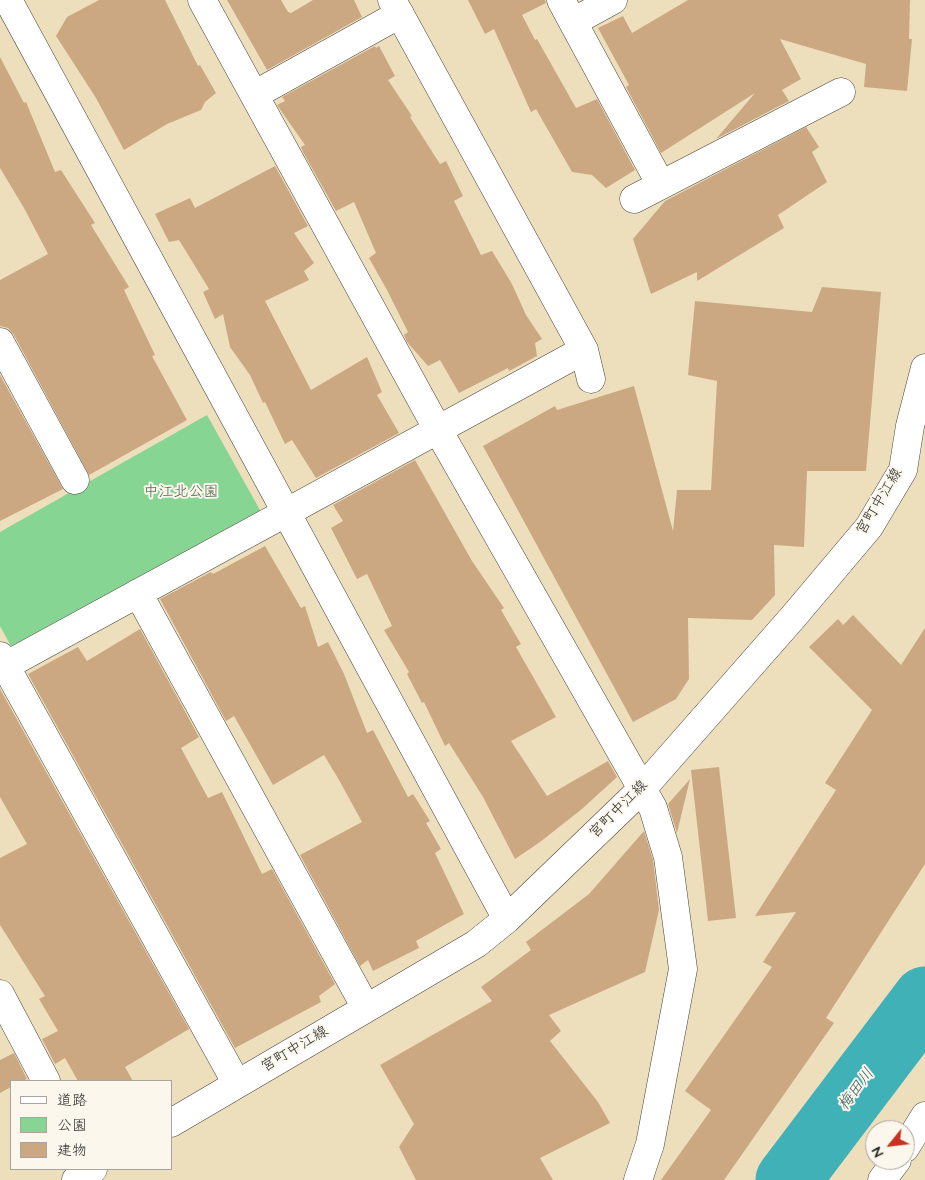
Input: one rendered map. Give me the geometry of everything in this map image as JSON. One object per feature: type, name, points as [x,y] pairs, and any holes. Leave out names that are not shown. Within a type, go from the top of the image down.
[{"type":"street","points":[[8,0],[507,919]]},
{"type":"street","points":[[202,0],[438,430],[653,808],[668,857],[683,969],[650,1144],[638,1180]]},
{"type":"street","points":[[613,0],[567,11],[661,185]]},
{"type":"street","points":[[254,95],[396,7],[584,350],[591,379]]},
{"type":"street","points":[[634,199],[841,92]]},
{"type":"street","points":[[0,342],[75,480]]},
{"type":"street","points":[[237,1084],[3,661],[138,593],[584,350]]},
{"type":"street","name":"宮町中江線","points":[[172,1122],[476,944],[507,919],[642,788],[794,616],[869,526],[903,470],[910,426],[925,363]]},
{"type":"street","points":[[138,593],[366,1008]]},
{"type":"street","points":[[0,994],[45,1080]]},
{"type":"street","points":[[915,1132],[925,1116]]},
{"type":"street","points":[[76,1180],[91,1170]]},
{"type":"green space","name":"中江北公園","points":[[207,415],[261,512],[12,648],[0,626],[0,532]]},
{"type":"building","points":[[99,0],[165,0],[198,66],[200,65],[216,93],[205,102],[201,110],[167,124],[124,150],[96,98],[56,36],[67,17]]},
{"type":"building","points":[[227,0],[281,0],[288,12],[291,13],[313,0],[354,0],[362,17],[267,70]]},
{"type":"building","points":[[468,0],[545,0],[546,3],[522,15],[535,40],[537,39],[576,108],[597,99],[635,170],[606,188],[592,175],[572,172],[536,109],[531,112],[494,29],[485,34]]},
{"type":"building","points":[[688,0],[910,0],[909,39],[912,39],[907,91],[864,87],[866,64],[780,39],[801,79],[782,90],[789,101],[716,139],[755,93],[661,153],[626,87],[629,85],[598,28],[623,16],[632,33]]},
{"type":"building","points":[[375,46],[376,48],[379,46],[395,76],[388,80],[412,116],[410,117],[440,164],[446,161],[463,196],[454,201],[481,255],[492,251],[512,284],[526,315],[542,339],[535,343],[537,356],[509,371],[508,368],[459,393],[440,360],[428,366],[407,342],[404,335],[408,332],[369,258],[376,253],[354,202],[336,211],[303,152],[301,147],[305,145],[277,105],[285,101],[282,97]]},
{"type":"building","points":[[0,57],[24,103],[26,102],[55,172],[61,170],[95,223],[91,225],[129,287],[124,290],[155,355],[152,356],[187,420],[89,475],[14,335],[8,328],[0,326],[0,280],[48,254],[0,168]]},
{"type":"building","points":[[806,127],[819,147],[812,152],[827,182],[778,215],[784,228],[697,281],[697,272],[651,294],[633,239],[665,201]]},
{"type":"building","points":[[275,166],[308,226],[294,233],[314,263],[304,271],[309,280],[265,301],[311,390],[367,357],[382,392],[377,395],[399,433],[316,478],[292,440],[285,444],[250,375],[230,347],[223,314],[215,319],[203,292],[209,289],[179,240],[169,242],[155,214],[190,198],[195,208]]},
{"type":"building","points":[[822,287],[881,292],[866,471],[807,471],[804,547],[774,545],[775,595],[752,620],[688,618],[689,679],[676,699],[633,722],[483,446],[555,406],[557,410],[634,386],[673,531],[677,490],[711,490],[717,381],[688,375],[695,301],[812,312]]},
{"type":"building","points":[[0,375],[63,489],[0,521]]},
{"type":"building","points":[[415,460],[472,561],[504,608],[501,610],[521,644],[516,647],[556,717],[511,741],[547,796],[608,761],[617,777],[582,809],[515,859],[483,797],[449,743],[445,746],[424,702],[422,703],[407,674],[409,672],[384,630],[392,626],[367,574],[357,579],[331,528],[343,521],[333,505]]},
{"type":"building","points":[[265,546],[301,608],[305,606],[318,647],[328,642],[344,674],[367,733],[373,730],[408,797],[413,794],[430,821],[426,823],[441,849],[435,853],[464,914],[416,941],[419,948],[373,971],[368,960],[360,966],[300,855],[362,822],[339,780],[324,755],[273,785],[234,716],[226,721],[160,599],[211,572],[213,574]]},
{"type":"building","points":[[853,615],[901,665],[925,628],[925,864],[826,1018],[834,1023],[724,1180],[661,1180],[711,1110],[685,1091],[772,967],[763,962],[796,912],[755,916],[836,790],[825,783],[872,710],[809,647],[838,619],[843,625]]},
{"type":"building","points":[[140,629],[199,737],[181,748],[208,798],[222,792],[262,874],[272,869],[335,984],[319,996],[321,1002],[235,1048],[28,674],[78,647],[87,661]]},
{"type":"building","points":[[0,689],[189,1029],[125,1067],[132,1080],[77,1080],[65,1058],[55,1064],[42,1039],[58,1031],[39,999],[45,996],[0,925],[0,858],[27,844],[0,797]]},
{"type":"building","points":[[719,767],[736,918],[708,921],[691,770]]},
{"type":"building","points":[[690,779],[677,833],[668,804]]},
{"type":"building","points":[[644,831],[653,860],[659,910],[645,972],[549,1015],[561,1031],[550,1041],[598,1102],[610,1123],[540,1158],[553,1180],[416,1180],[399,1147],[414,1124],[380,1065],[492,1001],[481,987],[531,950],[526,942],[589,894]]},
{"type":"building","points":[[14,1053],[27,1079],[10,1080],[10,1088],[0,1093],[0,1060]]},
{"type":"waterway","name":"梅田川","points":[[788,1180],[925,999]]}]
